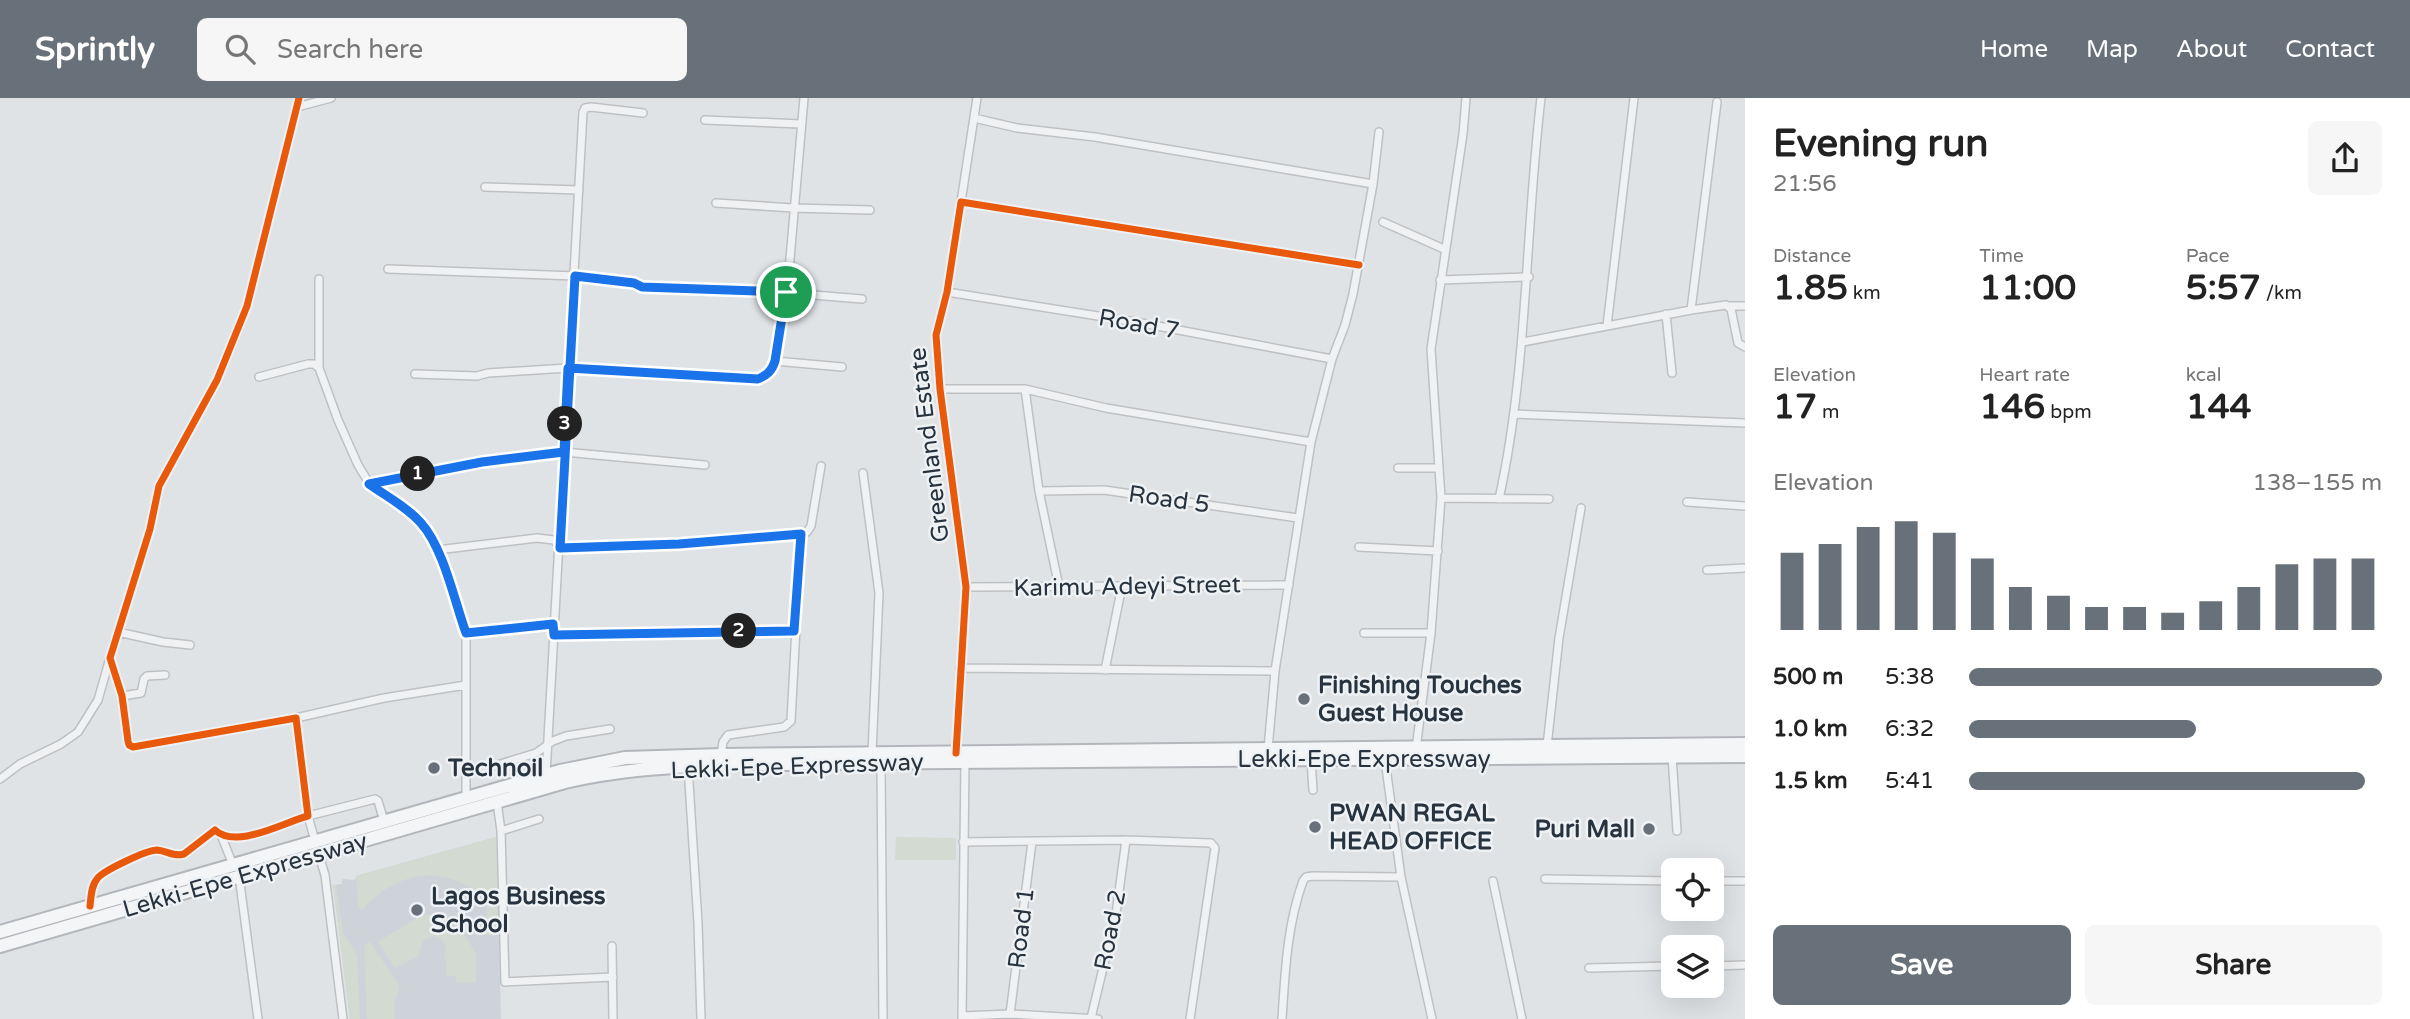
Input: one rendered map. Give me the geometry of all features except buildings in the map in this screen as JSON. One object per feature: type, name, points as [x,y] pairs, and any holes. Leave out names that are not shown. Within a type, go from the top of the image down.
[{"type":"highway","name":"Lekki-Epe Expressway","points":[[0,946],[236,871],[315,841],[546,775],[625,758],[721,755],[876,758],[1060,756],[1268,749],[1745,744]]},
{"type":"highway","name":"Lekki-Epe Expressway","points":[[1060,756],[1311,760],[1745,756]]},
{"type":"highway","name":"Lekki-Epe Expressway","points":[[0,932],[90,906],[314,855],[590,776],[688,767],[876,758]]},
{"type":"street","points":[[0,779],[20,764],[61,744],[78,732],[98,700],[150,529],[159,486],[217,380],[247,306],[299,98]]},
{"type":"street","points":[[297,107],[331,98]]},
{"type":"street","points":[[415,374],[477,376],[568,368],[758,379],[772,369],[775,361],[786,292],[804,98]]},
{"type":"street","name":"Greenland Estate","points":[[962,1017],[960,668],[966,587],[940,389],[936,335],[947,292],[977,98]]},
{"type":"street","points":[[1416,749],[1431,633],[1441,498],[1431,356],[1466,98]]},
{"type":"street","points":[[1499,499],[1514,414],[1522,342],[1541,98]]},
{"type":"street","points":[[1606,326],[1634,98]]},
{"type":"street","points":[[1691,310],[1717,102]]},
{"type":"street","points":[[546,775],[575,276],[581,123],[585,108],[643,113]]},
{"type":"street","points":[[974,118],[1017,128],[1095,136],[1373,184]]},
{"type":"street","points":[[705,120],[801,124]]},
{"type":"street","points":[[1268,749],[1275,671],[1311,442],[1332,359],[1345,325],[1359,265],[1379,132]]},
{"type":"street","points":[[485,187],[579,190]]},
{"type":"street","points":[[961,202],[1359,265]]},
{"type":"street","points":[[716,203],[870,210]]},
{"type":"street","points":[[1383,222],[1444,249]]},
{"type":"street","points":[[388,270],[575,276],[634,283],[642,287],[786,292],[862,299]]},
{"type":"street","points":[[1440,280],[1528,278]]},
{"type":"street","points":[[319,279],[319,368],[343,431],[369,484],[414,516],[423,526],[437,550],[466,633],[466,798]]},
{"type":"street","name":"Road 7","points":[[947,292],[1332,359]]},
{"type":"street","points":[[1730,306],[1737,341],[1745,347]]},
{"type":"street","points":[[1522,342],[1666,314],[1745,306]]},
{"type":"street","points":[[1666,314],[1672,373]]},
{"type":"street","points":[[775,361],[842,367]]},
{"type":"street","points":[[259,377],[308,364],[319,368]]},
{"type":"street","points":[[940,389],[1025,388],[1106,408],[1311,442]]},
{"type":"street","points":[[1025,388],[1039,491],[1059,587]]},
{"type":"street","points":[[1514,414],[1745,423]]},
{"type":"street","points":[[369,484],[482,462],[564,452],[705,465]]},
{"type":"street","points":[[560,548],[679,544],[801,534],[807,532],[811,526],[821,466]]},
{"type":"street","points":[[1398,468],[1439,468]]},
{"type":"street","points":[[863,472],[879,593],[876,758],[883,1019]]},
{"type":"street","name":"Road 5","points":[[1039,491],[1104,490],[1298,518]]},
{"type":"street","points":[[1441,498],[1549,499]]},
{"type":"street","points":[[1687,502],[1745,506]]},
{"type":"street","points":[[1547,746],[1559,638],[1581,508]]},
{"type":"street","points":[[721,755],[728,735],[784,727],[791,721],[801,534]]},
{"type":"street","points":[[437,550],[547,538],[554,540],[560,548]]},
{"type":"street","points":[[1359,547],[1438,551]]},
{"type":"street","points":[[1707,570],[1745,568]]},
{"type":"street","name":"Karimu Adeyi Street","points":[[966,587],[1289,585]]},
{"type":"street","points":[[1105,670],[1122,586]]},
{"type":"street","points":[[466,633],[553,624]]},
{"type":"street","points":[[554,635],[794,631]]},
{"type":"street","points":[[118,632],[190,645]]},
{"type":"street","points":[[1364,633],[1431,633]]},
{"type":"street","points":[[110,658],[122,696],[128,741],[133,747],[296,718],[384,698],[466,685]]},
{"type":"street","points":[[960,668],[1275,671]]},
{"type":"street","points":[[122,696],[141,693],[147,676],[165,675]]},
{"type":"street","points":[[296,718],[308,816],[315,841]]},
{"type":"street","points":[[491,767],[536,753],[566,736],[610,729]]},
{"type":"street","points":[[1672,757],[1677,831]]},
{"type":"street","points":[[1311,760],[1312,790]]},
{"type":"street","points":[[1385,760],[1402,877],[1432,1019]]},
{"type":"street","points":[[688,767],[701,1019]]},
{"type":"street","points":[[90,906],[94,883],[99,876],[144,851],[158,850],[178,856],[184,854],[215,830],[228,837],[262,833],[308,816],[374,799],[378,801],[384,821]]},
{"type":"street","points":[[496,802],[501,831],[505,982],[613,977]]},
{"type":"street","points":[[501,831],[539,819]]},
{"type":"street","points":[[221,835],[236,871],[258,1019]]},
{"type":"street","name":"Road 2","points":[[1091,1018],[1116,914],[1126,840]]},
{"type":"street","points":[[963,842],[1208,842],[1215,848],[1190,1019]]},
{"type":"street","name":"Road 1","points":[[1010,1014],[1032,842]]},
{"type":"street","points":[[314,855],[321,862],[324,875],[343,1019]]},
{"type":"street","points":[[1282,1019],[1288,944],[1294,911],[1306,877],[1402,877]]},
{"type":"street","points":[[1545,879],[1661,881]]},
{"type":"street","points":[[1493,881],[1522,1019]]},
{"type":"street","points":[[1724,881],[1745,881]]},
{"type":"street","points":[[612,946],[613,1019]]},
{"type":"street","points":[[1724,966],[1745,965]]},
{"type":"street","points":[[1589,968],[1661,966]]},
{"type":"street","points":[[962,1017],[1010,1014],[1098,1019]]},
{"type":"shaded area","name":"Lagos Business School","points":[[496,837],[501,1019],[350,1019],[333,885],[342,884],[342,879],[355,880],[356,876]]},
{"type":"shaded area","points":[[496,837],[498,935],[484,935],[488,900],[472,888],[439,876],[407,879],[376,896],[362,910],[358,907],[356,876]]},
{"type":"shaded area","points":[[896,837],[956,838],[956,860],[895,860]]},
{"type":"shaded area","points":[[333,885],[336,885],[343,933],[357,957],[360,1019],[350,1019]]},
{"type":"shaded area","points":[[423,914],[444,917],[461,930],[476,953],[476,982],[456,983],[456,976],[447,976],[444,958],[446,947],[442,939],[434,936],[423,940],[418,956],[395,968],[378,942]]},
{"type":"shaded area","points":[[370,942],[399,985],[395,999],[395,1019],[367,1019],[364,945]]},
{"type":"cycle path","points":[[90,906],[92,889],[97,879],[135,857],[157,850],[180,855],[215,830],[224,835],[247,836],[308,816],[296,718],[133,747],[129,745],[122,696],[110,658],[150,529],[159,486],[217,380],[247,306],[299,98]]},
{"type":"cycle path","points":[[956,753],[966,587],[940,389],[936,335],[947,292],[961,202],[1359,265]]},
{"type":"place","name":"Finishing Touches Guest House","points":[[1304,699]]},
{"type":"place","name":"Technoil","points":[[434,768]]},
{"type":"place","name":"PWAN REGAL HEAD OFFICE","points":[[1315,827]]},
{"type":"place","name":"Puri Mall","points":[[1649,829]]},
{"type":"place","name":"Lagos Business School","points":[[417,910]]},
{"type":"route","points":[[786,292],[642,287],[634,283],[575,276],[568,368],[560,548],[679,544],[801,534],[794,631],[554,635],[553,624],[466,633],[437,550],[423,526],[414,516],[369,484],[482,462],[564,452],[568,368],[758,379],[772,369],[775,361],[786,292]]}]
